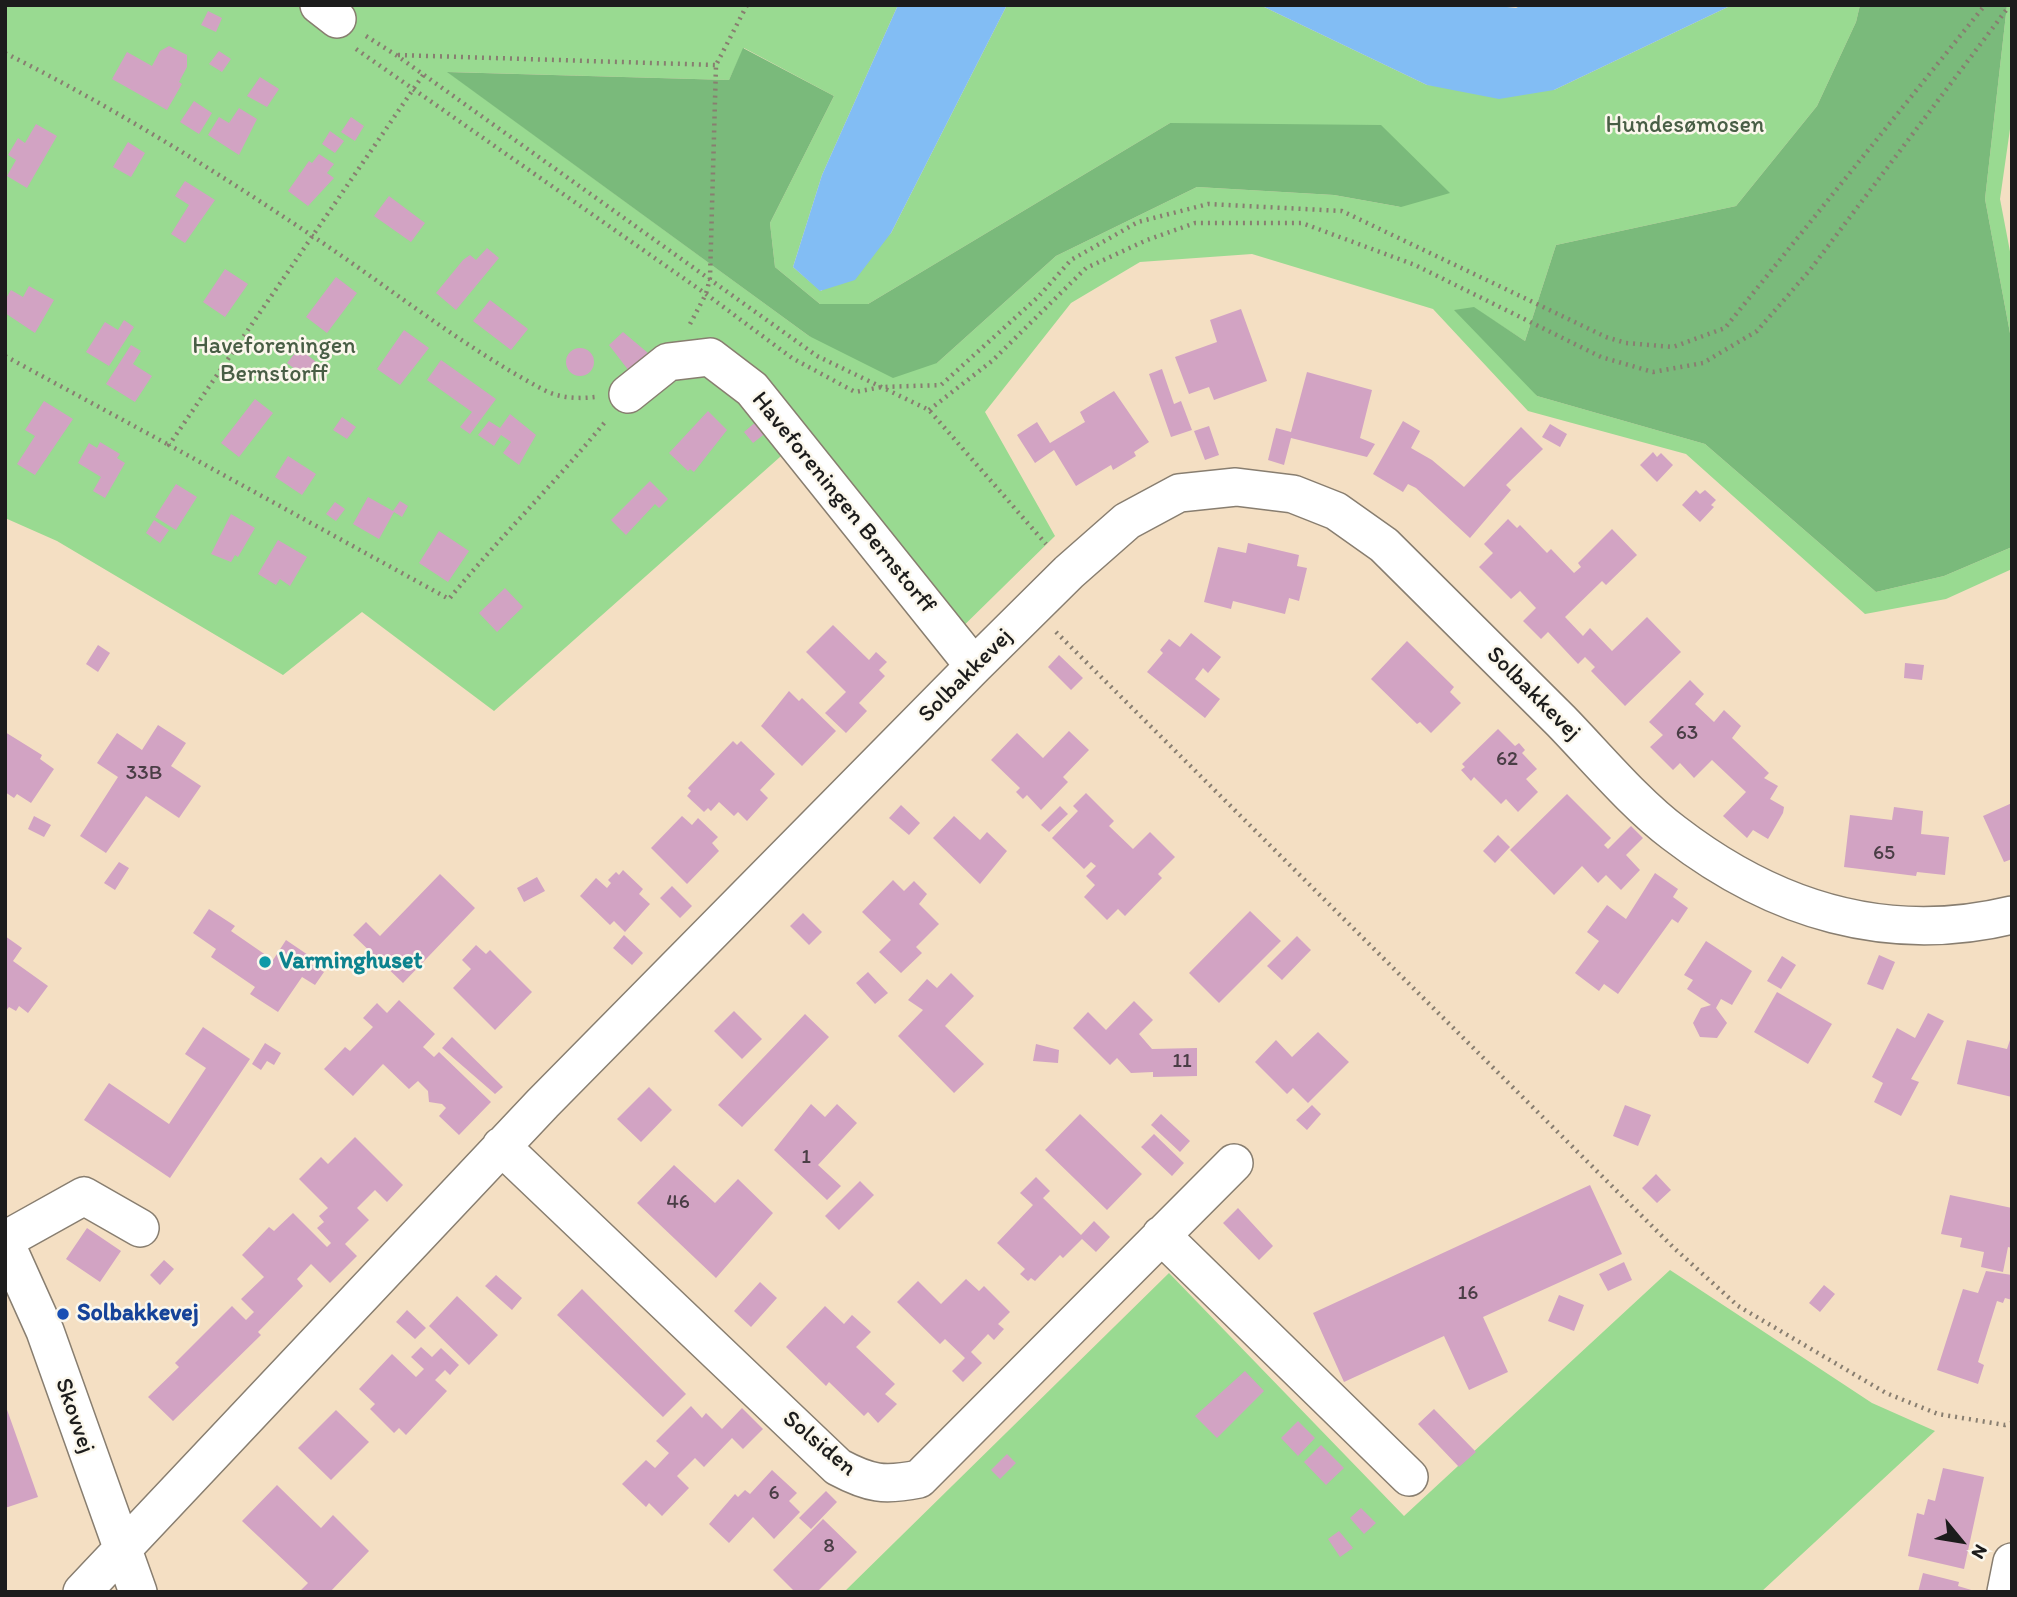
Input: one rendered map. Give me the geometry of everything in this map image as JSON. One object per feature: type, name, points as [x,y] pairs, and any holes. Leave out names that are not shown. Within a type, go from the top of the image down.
[{"type":"street","name":"Haveforeningen Bernstorff","points":[[628,394],[668,362],[710,357],[752,389],[974,666]]},
{"type":"street","name":"Solbakkevej","points":[[82,1592],[501,1146],[974,666],[1069,572],[1127,521],[1179,493],[1236,487],[1293,494],[1336,511],[1384,545],[1672,832],[1746,882],[1828,914],[1904,928],[1977,923],[2012,915]]},
{"type":"street","name":"Solsiden","points":[[501,1146],[838,1467],[862,1480],[888,1485],[919,1479],[1234,1163]]},
{"type":"street","points":[[5,1241],[84,1196],[140,1228]]},
{"type":"street","points":[[1161,1235],[1409,1477]]},
{"type":"street","name":"Skovvej","points":[[5,1241],[45,1331],[138,1592]]},
{"type":"street","points":[[2006,1592],[2012,1562]]},
{"type":"path","points":[[710,278],[716,65],[747,5]]},
{"type":"path","points":[[334,22],[415,88],[792,358],[855,392],[883,387],[941,385],[1038,297],[1070,260],[1138,222],[1209,204],[1342,211],[1606,337],[1626,343],[1674,347],[1725,328],[1985,5]]},
{"type":"path","points":[[929,410],[992,361],[1086,268],[1147,240],[1195,223],[1302,223],[1415,265],[1601,357],[1653,372],[1703,363],[1757,331],[1810,270],[2010,5]]},
{"type":"path","points":[[334,22],[396,55],[817,356],[929,410],[1069,572]]},
{"type":"path","points":[[5,53],[104,104],[314,237],[436,322],[546,391],[578,399],[628,394]]},
{"type":"path","points":[[396,55],[716,65]]},
{"type":"path","points":[[170,445],[423,75]]},
{"type":"path","points":[[5,356],[449,599],[628,394]]},
{"type":"path","points":[[1033,609],[1674,1248],[1738,1306],[1886,1393],[1938,1414],[2005,1425],[2012,1423]]},
{"type":"green space","name":"Hundesømosen","points":[[5,5],[898,5],[822,175],[793,267],[821,291],[891,233],[1007,5],[1260,5],[1427,85],[1554,90],[1732,5],[1860,5],[1856,22],[1817,106],[1736,206],[1556,245],[1525,341],[1474,308],[1537,396],[1705,444],[1876,592],[1944,576],[2012,547],[2012,569],[1946,599],[1865,614],[1686,454],[1528,411],[1433,309],[1252,254],[1140,262],[1071,303],[985,412],[1055,536],[945,644],[789,449],[494,711],[362,612],[283,675],[57,541],[5,518]],"holes":[[[744,48],[834,96],[770,223],[775,267],[820,304],[868,304],[1170,123],[1401,207],[1334,195],[1197,187],[1056,256],[937,363],[809,336],[448,72],[729,80]]]},
{"type":"green space","points":[[1860,5],[2007,5],[1985,199],[2012,344],[2012,547],[1944,576],[1876,592],[1705,444],[1537,396],[1454,310],[1474,307],[1525,341],[1556,245],[1736,206],[1817,106],[1856,22]]},
{"type":"green space","points":[[2007,5],[2012,5],[2012,115],[2000,199],[2012,262],[2012,344],[1985,199]]},
{"type":"green space","points":[[743,48],[834,96],[770,223],[775,267],[820,304],[868,304],[1170,123],[1381,125],[1450,193],[1401,207],[1334,195],[1197,187],[1056,256],[937,363],[893,378],[809,336],[447,72],[729,80]]},
{"type":"green space","points":[[1670,1270],[1872,1403],[1935,1431],[1761,1592],[844,1592],[1169,1273],[1404,1516]]},
{"type":"water","points":[[898,5],[1007,5],[891,233],[855,280],[820,291],[793,267],[822,175]]},
{"type":"water","points":[[1260,5],[1489,5],[1516,8],[1522,5],[1732,5],[1554,90],[1499,99],[1427,85]]},
{"type":"building","points":[[208,11],[222,18],[216,32],[201,25]]},
{"type":"building","points":[[169,46],[187,55],[187,67],[179,82],[182,84],[167,110],[112,79],[127,52],[152,66],[160,51]]},
{"type":"building","points":[[219,51],[231,59],[222,72],[209,64]]},
{"type":"building","points":[[260,77],[279,89],[267,107],[247,96]]},
{"type":"building","points":[[194,101],[212,113],[199,134],[180,122]]},
{"type":"building","points":[[239,108],[257,119],[239,155],[208,135],[219,117],[229,123]]},
{"type":"building","points":[[351,117],[364,126],[355,141],[341,132]]},
{"type":"building","points":[[36,124],[57,136],[27,188],[7,176],[16,160],[8,155],[18,138],[25,143]]},
{"type":"building","points":[[330,131],[344,141],[335,153],[322,144]]},
{"type":"building","points":[[128,142],[145,153],[131,177],[113,167]]},
{"type":"building","points":[[319,154],[334,164],[327,173],[334,178],[308,206],[288,191],[309,161],[312,163]]},
{"type":"building","points":[[185,181],[215,200],[185,243],[171,234],[189,205],[175,196]]},
{"type":"building","points":[[389,196],[425,223],[411,242],[374,216]]},
{"type":"building","points":[[487,248],[499,258],[456,310],[436,293],[463,260],[470,255],[476,260]]},
{"type":"building","points":[[225,269],[248,284],[225,317],[203,302]]},
{"type":"building","points":[[336,277],[357,293],[327,333],[306,317]]},
{"type":"building","points":[[29,286],[54,300],[35,333],[5,313],[5,300],[11,290],[23,297]]},
{"type":"building","points":[[490,300],[528,329],[511,350],[473,321]]},
{"type":"building","points":[[1241,309],[1267,381],[1214,400],[1209,387],[1189,394],[1175,357],[1217,342],[1210,320]]},
{"type":"building","points":[[124,320],[134,327],[109,366],[86,352],[105,322],[118,330]]},
{"type":"building","points":[[404,330],[429,348],[400,385],[377,369]]},
{"type":"building","points":[[623,332],[648,353],[629,371],[609,345]]},
{"type":"building","points":[[131,345],[141,351],[133,364],[152,376],[135,402],[106,384]]},
{"type":"building","points":[[299,348],[316,362],[304,376],[287,363]]},
{"type":"building","points":[[580,348],[590,352],[594,362],[590,372],[580,376],[570,372],[566,362],[570,352]]},
{"type":"building","points":[[441,360],[496,399],[470,434],[460,427],[472,412],[427,380]]},
{"type":"building","points":[[1162,369],[1174,404],[1181,401],[1192,430],[1171,437],[1149,374]]},
{"type":"building","points":[[1307,372],[1372,390],[1360,438],[1375,444],[1367,457],[1291,438],[1284,465],[1268,460],[1276,428],[1291,432]]},
{"type":"building","points":[[1114,391],[1149,442],[1134,452],[1136,456],[1113,470],[1111,465],[1076,486],[1054,450],[1035,463],[1017,435],[1037,422],[1050,443],[1085,422],[1080,412]]},
{"type":"building","points":[[255,399],[273,413],[239,457],[221,443]]},
{"type":"building","points":[[44,401],[73,419],[35,475],[17,464],[35,436],[25,430]]},
{"type":"building","points":[[708,411],[727,430],[694,472],[690,469],[688,471],[669,453]]},
{"type":"building","points":[[510,414],[536,435],[519,465],[503,453],[511,442],[501,435],[494,446],[478,435],[489,421],[500,428]]},
{"type":"building","points":[[342,417],[356,427],[347,439],[333,430]]},
{"type":"building","points":[[757,421],[767,432],[753,443],[744,432]]},
{"type":"building","points":[[1403,421],[1420,431],[1411,448],[1432,460],[1464,487],[1521,427],[1543,449],[1506,485],[1511,490],[1470,538],[1416,488],[1408,484],[1403,492],[1373,474]]},
{"type":"building","points":[[1550,424],[1567,434],[1560,447],[1542,437]]},
{"type":"building","points":[[1209,426],[1219,455],[1205,460],[1194,431]]},
{"type":"building","points":[[100,442],[120,454],[117,458],[125,463],[105,498],[93,491],[101,477],[78,463],[89,443],[97,448]]},
{"type":"building","points":[[1653,452],[1657,457],[1661,453],[1673,465],[1657,482],[1640,465]]},
{"type":"building","points":[[288,456],[316,474],[302,495],[275,477]]},
{"type":"building","points":[[650,481],[668,499],[659,508],[655,504],[626,535],[611,520]]},
{"type":"building","points":[[176,484],[197,497],[176,530],[155,517]]},
{"type":"building","points":[[1696,490],[1700,494],[1705,490],[1716,500],[1711,505],[1714,507],[1700,522],[1682,505]]},
{"type":"building","points":[[368,497],[393,511],[400,501],[408,506],[402,517],[394,512],[379,539],[353,524]]},
{"type":"building","points":[[335,502],[345,509],[336,521],[326,514]]},
{"type":"building","points":[[231,514],[255,528],[238,557],[235,555],[231,562],[211,554]]},
{"type":"building","points":[[1508,519],[1517,528],[1520,525],[1547,553],[1551,549],[1574,573],[1581,567],[1578,563],[1612,529],[1637,555],[1606,585],[1602,581],[1565,617],[1583,636],[1590,628],[1612,651],[1647,617],[1681,652],[1625,706],[1591,671],[1595,667],[1585,657],[1578,664],[1548,632],[1541,639],[1523,621],[1536,608],[1520,591],[1511,599],[1479,567],[1493,553],[1484,544]]},
{"type":"building","points":[[154,520],[169,530],[160,543],[146,533]]},
{"type":"building","points":[[439,531],[469,551],[448,582],[419,563]]},
{"type":"building","points":[[278,540],[307,557],[290,586],[280,579],[276,585],[258,574]]},
{"type":"building","points":[[1248,543],[1299,555],[1297,566],[1307,568],[1299,601],[1289,598],[1285,614],[1233,601],[1231,609],[1204,602],[1218,547],[1246,553]]},
{"type":"building","points":[[505,588],[523,607],[497,632],[479,613]]},
{"type":"building","points":[[833,625],[869,660],[876,652],[887,662],[879,670],[885,676],[859,703],[867,711],[846,733],[825,713],[846,692],[806,652]]},
{"type":"building","points":[[1191,633],[1221,657],[1208,673],[1203,668],[1195,679],[1220,699],[1205,718],[1147,672],[1163,653],[1160,650],[1169,639],[1180,647]]},
{"type":"building","points":[[1407,641],[1454,687],[1450,692],[1461,703],[1431,733],[1420,722],[1417,724],[1371,679]]},
{"type":"building","points":[[98,645],[110,653],[98,672],[86,664]]},
{"type":"building","points":[[1059,655],[1083,678],[1071,690],[1048,667]]},
{"type":"building","points":[[1905,663],[1924,665],[1922,680],[1904,678]]},
{"type":"building","points":[[1690,680],[1704,694],[1695,704],[1714,722],[1724,710],[1741,726],[1732,738],[1769,773],[1764,778],[1778,786],[1770,799],[1784,807],[1783,813],[1768,839],[1753,830],[1747,838],[1723,816],[1746,792],[1712,760],[1694,778],[1680,763],[1673,770],[1650,747],[1663,735],[1649,722]]},
{"type":"building","points":[[789,691],[799,701],[802,698],[836,731],[802,766],[761,726]]},
{"type":"building","points":[[158,725],[186,743],[171,766],[201,786],[179,818],[146,796],[106,853],[80,836],[118,777],[97,763],[117,733],[142,750]]},
{"type":"building","points":[[1498,729],[1515,746],[1519,743],[1525,750],[1522,753],[1537,769],[1526,779],[1538,792],[1518,812],[1506,799],[1501,804],[1474,777],[1471,781],[1461,770],[1465,767],[1462,764]]},
{"type":"building","points":[[1069,731],[1089,750],[1063,777],[1068,782],[1041,810],[1027,795],[1023,799],[1016,792],[1020,788],[991,760],[1017,733],[1043,758]]},
{"type":"building","points":[[5,732],[42,755],[40,759],[54,769],[31,803],[17,794],[14,798],[5,792]]},
{"type":"building","points":[[733,741],[737,745],[741,741],[775,774],[760,790],[768,798],[747,821],[738,812],[734,816],[719,802],[711,811],[708,808],[704,812],[687,796],[691,791],[688,788]]},
{"type":"building","points":[[1086,793],[1114,821],[1109,826],[1133,849],[1150,832],[1175,857],[1158,874],[1162,878],[1125,916],[1118,909],[1107,920],[1084,897],[1095,885],[1086,876],[1096,866],[1091,862],[1084,869],[1052,838],[1078,811],[1073,806]]},
{"type":"building","points":[[1567,794],[1611,838],[1604,845],[1608,849],[1631,826],[1643,838],[1626,855],[1640,870],[1621,890],[1606,875],[1598,883],[1582,866],[1554,895],[1510,850]]},
{"type":"building","points":[[2012,803],[2012,859],[2004,862],[1983,816]]},
{"type":"building","points":[[901,805],[920,823],[909,835],[889,818]]},
{"type":"building","points":[[1060,806],[1068,814],[1049,832],[1041,825]]},
{"type":"building","points":[[1894,807],[1923,811],[1921,834],[1949,837],[1945,875],[1917,872],[1916,876],[1844,867],[1850,815],[1892,820]]},
{"type":"building","points":[[34,816],[51,825],[44,837],[28,829]]},
{"type":"building","points":[[682,816],[692,825],[698,818],[718,837],[712,843],[719,851],[687,884],[651,848]]},
{"type":"building","points":[[954,816],[980,840],[987,832],[1007,851],[980,884],[933,838]]},
{"type":"building","points":[[1498,835],[1510,847],[1495,863],[1483,851]]},
{"type":"building","points":[[119,862],[129,868],[115,890],[104,883]]},
{"type":"building","points":[[623,870],[643,889],[639,894],[650,904],[625,932],[614,921],[610,925],[580,896],[596,878],[607,888],[611,883],[608,880],[616,872],[619,875]]},
{"type":"building","points":[[1655,873],[1678,889],[1673,897],[1688,908],[1678,923],[1672,919],[1618,994],[1604,984],[1599,991],[1575,973],[1599,941],[1587,932],[1607,905],[1626,919]]},
{"type":"building","points":[[440,874],[475,908],[403,983],[353,935],[366,922],[380,936]]},
{"type":"building","points":[[537,877],[545,891],[524,902],[517,888]]},
{"type":"building","points":[[893,880],[904,891],[914,881],[927,894],[919,904],[939,924],[916,947],[922,953],[901,973],[879,952],[891,940],[862,912]]},
{"type":"building","points":[[672,886],[692,906],[680,918],[660,898]]},
{"type":"building","name":"Varminghuset","points":[[209,909],[235,926],[231,931],[273,960],[286,940],[314,959],[311,964],[324,972],[315,985],[302,977],[278,1012],[250,994],[255,987],[211,957],[216,949],[193,933]]},
{"type":"building","points":[[1250,911],[1281,941],[1219,1003],[1189,973]]},
{"type":"building","points":[[803,913],[822,932],[809,945],[790,926]]},
{"type":"building","points":[[624,935],[643,953],[632,965],[613,948]]},
{"type":"building","points":[[5,936],[22,948],[13,961],[48,986],[28,1013],[19,1006],[16,1011],[9,1007],[5,1012]]},
{"type":"building","points":[[1297,936],[1311,950],[1282,980],[1267,966]]},
{"type":"building","points":[[1706,941],[1752,971],[1732,1005],[1721,999],[1716,1008],[1727,1023],[1717,1038],[1700,1037],[1693,1023],[1701,1008],[1711,1005],[1687,989],[1693,980],[1684,975]]},
{"type":"building","points":[[476,945],[486,954],[490,950],[532,992],[495,1030],[453,988],[471,969],[462,960]]},
{"type":"building","points":[[1879,955],[1895,962],[1883,990],[1867,984]]},
{"type":"building","points":[[1782,956],[1796,965],[1781,989],[1767,981]]},
{"type":"building","points":[[868,972],[888,993],[875,1004],[856,983]]},
{"type":"building","points":[[951,973],[974,996],[945,1026],[984,1064],[954,1093],[898,1036],[923,1010],[908,1000],[927,979],[937,988]]},
{"type":"building","points":[[1777,992],[1832,1024],[1808,1064],[1754,1032]]},
{"type":"building","points":[[399,1000],[435,1034],[423,1047],[434,1057],[439,1052],[491,1102],[459,1135],[439,1116],[446,1108],[442,1104],[429,1102],[428,1091],[418,1081],[409,1089],[383,1064],[353,1096],[324,1069],[345,1047],[350,1051],[373,1027],[363,1018],[377,1003],[387,1013]]},
{"type":"building","points":[[1134,1001],[1153,1020],[1139,1034],[1152,1049],[1197,1048],[1197,1076],[1153,1077],[1153,1072],[1131,1073],[1117,1058],[1110,1065],[1073,1028],[1088,1012],[1106,1030]]},
{"type":"building","points":[[734,1011],[762,1039],[742,1059],[714,1031]]},
{"type":"building","points":[[1928,1013],[1944,1021],[1911,1079],[1919,1082],[1901,1116],[1874,1102],[1883,1083],[1872,1077],[1897,1028],[1915,1038]]},
{"type":"building","points":[[805,1014],[829,1037],[742,1127],[718,1105]]},
{"type":"building","points":[[203,1027],[250,1059],[170,1178],[84,1120],[109,1083],[169,1124],[206,1068],[185,1054]]},
{"type":"building","points":[[1318,1032],[1349,1062],[1308,1103],[1293,1088],[1287,1094],[1255,1062],[1276,1040],[1292,1057]]},
{"type":"building","points":[[2012,1034],[2012,1097],[1957,1084],[1967,1040],[2007,1049]]},
{"type":"building","points":[[452,1037],[503,1087],[495,1094],[442,1048]]},
{"type":"building","points":[[265,1043],[281,1053],[274,1065],[267,1061],[261,1070],[252,1064]]},
{"type":"building","points":[[1036,1044],[1059,1050],[1058,1063],[1033,1061]]},
{"type":"building","points":[[649,1087],[672,1110],[641,1142],[617,1119]]},
{"type":"building","points":[[811,1104],[825,1117],[837,1104],[857,1123],[818,1165],[841,1186],[827,1200],[774,1150]]},
{"type":"building","points":[[1312,1105],[1321,1114],[1307,1130],[1296,1120]]},
{"type":"building","points":[[1625,1105],[1651,1115],[1638,1146],[1613,1136]]},
{"type":"building","points":[[1080,1114],[1142,1174],[1107,1210],[1045,1150]]},
{"type":"building","points":[[1161,1114],[1190,1141],[1180,1152],[1151,1125]]},
{"type":"building","points":[[1154,1134],[1184,1163],[1172,1176],[1141,1147]]},
{"type":"building","points":[[355,1137],[403,1185],[387,1202],[375,1190],[357,1208],[369,1220],[345,1244],[357,1256],[330,1283],[311,1264],[297,1279],[303,1286],[258,1332],[261,1335],[173,1421],[148,1397],[179,1367],[175,1363],[232,1306],[246,1320],[254,1312],[241,1299],[264,1277],[242,1255],[269,1227],[274,1231],[293,1213],[327,1247],[331,1243],[317,1228],[324,1222],[319,1216],[328,1208],[299,1179],[321,1157],[328,1164]]},
{"type":"building","points":[[674,1165],[715,1203],[738,1179],[773,1213],[716,1278],[637,1203]]},
{"type":"building","points":[[1656,1174],[1671,1190],[1657,1203],[1642,1188]]},
{"type":"building","points":[[1036,1177],[1050,1191],[1043,1198],[1081,1235],[1094,1221],[1110,1237],[1096,1252],[1082,1239],[1063,1258],[1060,1255],[1035,1281],[1031,1278],[1028,1281],[1020,1274],[1025,1269],[997,1243],[1033,1205],[1020,1193]]},
{"type":"building","points":[[860,1181],[874,1195],[839,1230],[825,1216]]},
{"type":"building","points":[[1590,1185],[1622,1254],[1483,1317],[1508,1372],[1469,1390],[1444,1336],[1344,1382],[1313,1313]]},
{"type":"building","points":[[1950,1195],[2012,1208],[2012,1248],[2008,1247],[2003,1272],[1981,1267],[1984,1252],[1960,1247],[1962,1238],[1941,1234]]},
{"type":"building","points":[[1238,1208],[1273,1246],[1259,1260],[1223,1223]]},
{"type":"building","points":[[87,1228],[121,1251],[100,1282],[66,1259]]},
{"type":"building","points":[[164,1260],[174,1269],[160,1285],[150,1275]]},
{"type":"building","points":[[1624,1262],[1632,1280],[1608,1291],[1599,1274]]},
{"type":"building","points":[[1986,1271],[2012,1275],[2012,1300],[2005,1298],[2003,1303],[1997,1301],[1978,1362],[1984,1365],[1978,1384],[1937,1370],[1963,1289],[1978,1293]]},
{"type":"building","points":[[496,1275],[522,1298],[512,1310],[485,1286]]},
{"type":"building","points":[[966,1279],[979,1291],[984,1286],[1010,1312],[998,1324],[1004,1329],[994,1340],[988,1334],[971,1352],[982,1363],[963,1382],[952,1371],[965,1358],[945,1339],[940,1344],[897,1302],[918,1281],[941,1304]]},
{"type":"building","points":[[760,1282],[777,1298],[751,1327],[734,1311]]},
{"type":"building","points":[[1824,1285],[1835,1294],[1820,1312],[1809,1303]]},
{"type":"building","points":[[582,1289],[686,1394],[663,1417],[557,1315]]},
{"type":"building","points":[[1559,1295],[1584,1305],[1574,1331],[1548,1321]]},
{"type":"building","points":[[457,1296],[498,1335],[469,1365],[429,1326]]},
{"type":"building","points":[[825,1306],[844,1324],[852,1315],[871,1332],[856,1347],[895,1384],[885,1394],[897,1404],[878,1423],[868,1412],[864,1416],[829,1382],[826,1386],[786,1347]]},
{"type":"building","points":[[407,1310],[426,1328],[415,1339],[396,1322]]},
{"type":"building","points":[[421,1347],[432,1357],[441,1348],[459,1365],[450,1375],[445,1370],[435,1380],[447,1391],[406,1435],[399,1428],[394,1433],[370,1409],[375,1404],[359,1389],[392,1354],[416,1377],[424,1369],[411,1357]]},
{"type":"building","points":[[1245,1371],[1264,1391],[1217,1438],[1195,1416]]},
{"type":"building","points":[[5,1404],[38,1497],[5,1508]]},
{"type":"building","points":[[691,1406],[702,1418],[706,1413],[722,1429],[742,1408],[763,1429],[743,1449],[732,1438],[704,1467],[695,1458],[677,1476],[689,1488],[662,1516],[649,1503],[646,1507],[622,1484],[646,1460],[655,1468],[669,1453],[656,1441]]},
{"type":"building","points":[[1434,1409],[1476,1452],[1459,1467],[1418,1424]]},
{"type":"building","points":[[336,1410],[369,1442],[331,1480],[298,1448]]},
{"type":"building","points":[[1298,1421],[1315,1438],[1298,1456],[1281,1438]]},
{"type":"building","points":[[1321,1445],[1344,1468],[1326,1485],[1304,1462]]},
{"type":"building","points":[[1007,1454],[1016,1463],[1000,1479],[991,1470]]},
{"type":"building","points":[[1943,1468],[1984,1477],[1964,1569],[1908,1556],[1917,1513],[1924,1515],[1928,1499],[1935,1501]]},
{"type":"building","points":[[772,1470],[797,1493],[789,1501],[800,1512],[774,1539],[753,1517],[729,1543],[709,1524],[735,1494],[738,1497],[745,1490],[750,1494]]},
{"type":"building","points":[[277,1485],[321,1528],[333,1515],[369,1551],[330,1592],[299,1592],[308,1583],[242,1521]]},
{"type":"building","points":[[826,1491],[837,1502],[811,1529],[799,1518]]},
{"type":"building","points":[[1361,1508],[1376,1523],[1364,1534],[1350,1518]]},
{"type":"building","points":[[823,1519],[857,1552],[817,1592],[795,1592],[773,1570]]},
{"type":"building","points":[[1339,1531],[1353,1548],[1340,1557],[1328,1539]]},
{"type":"building","points":[[1923,1573],[1959,1582],[1958,1586],[1978,1592],[1918,1592]]},
{"type":"place","name":"Varminghuset","points":[[265,962]]},
{"type":"place","name":"Solbakkevej","points":[[63,1314]]}]
